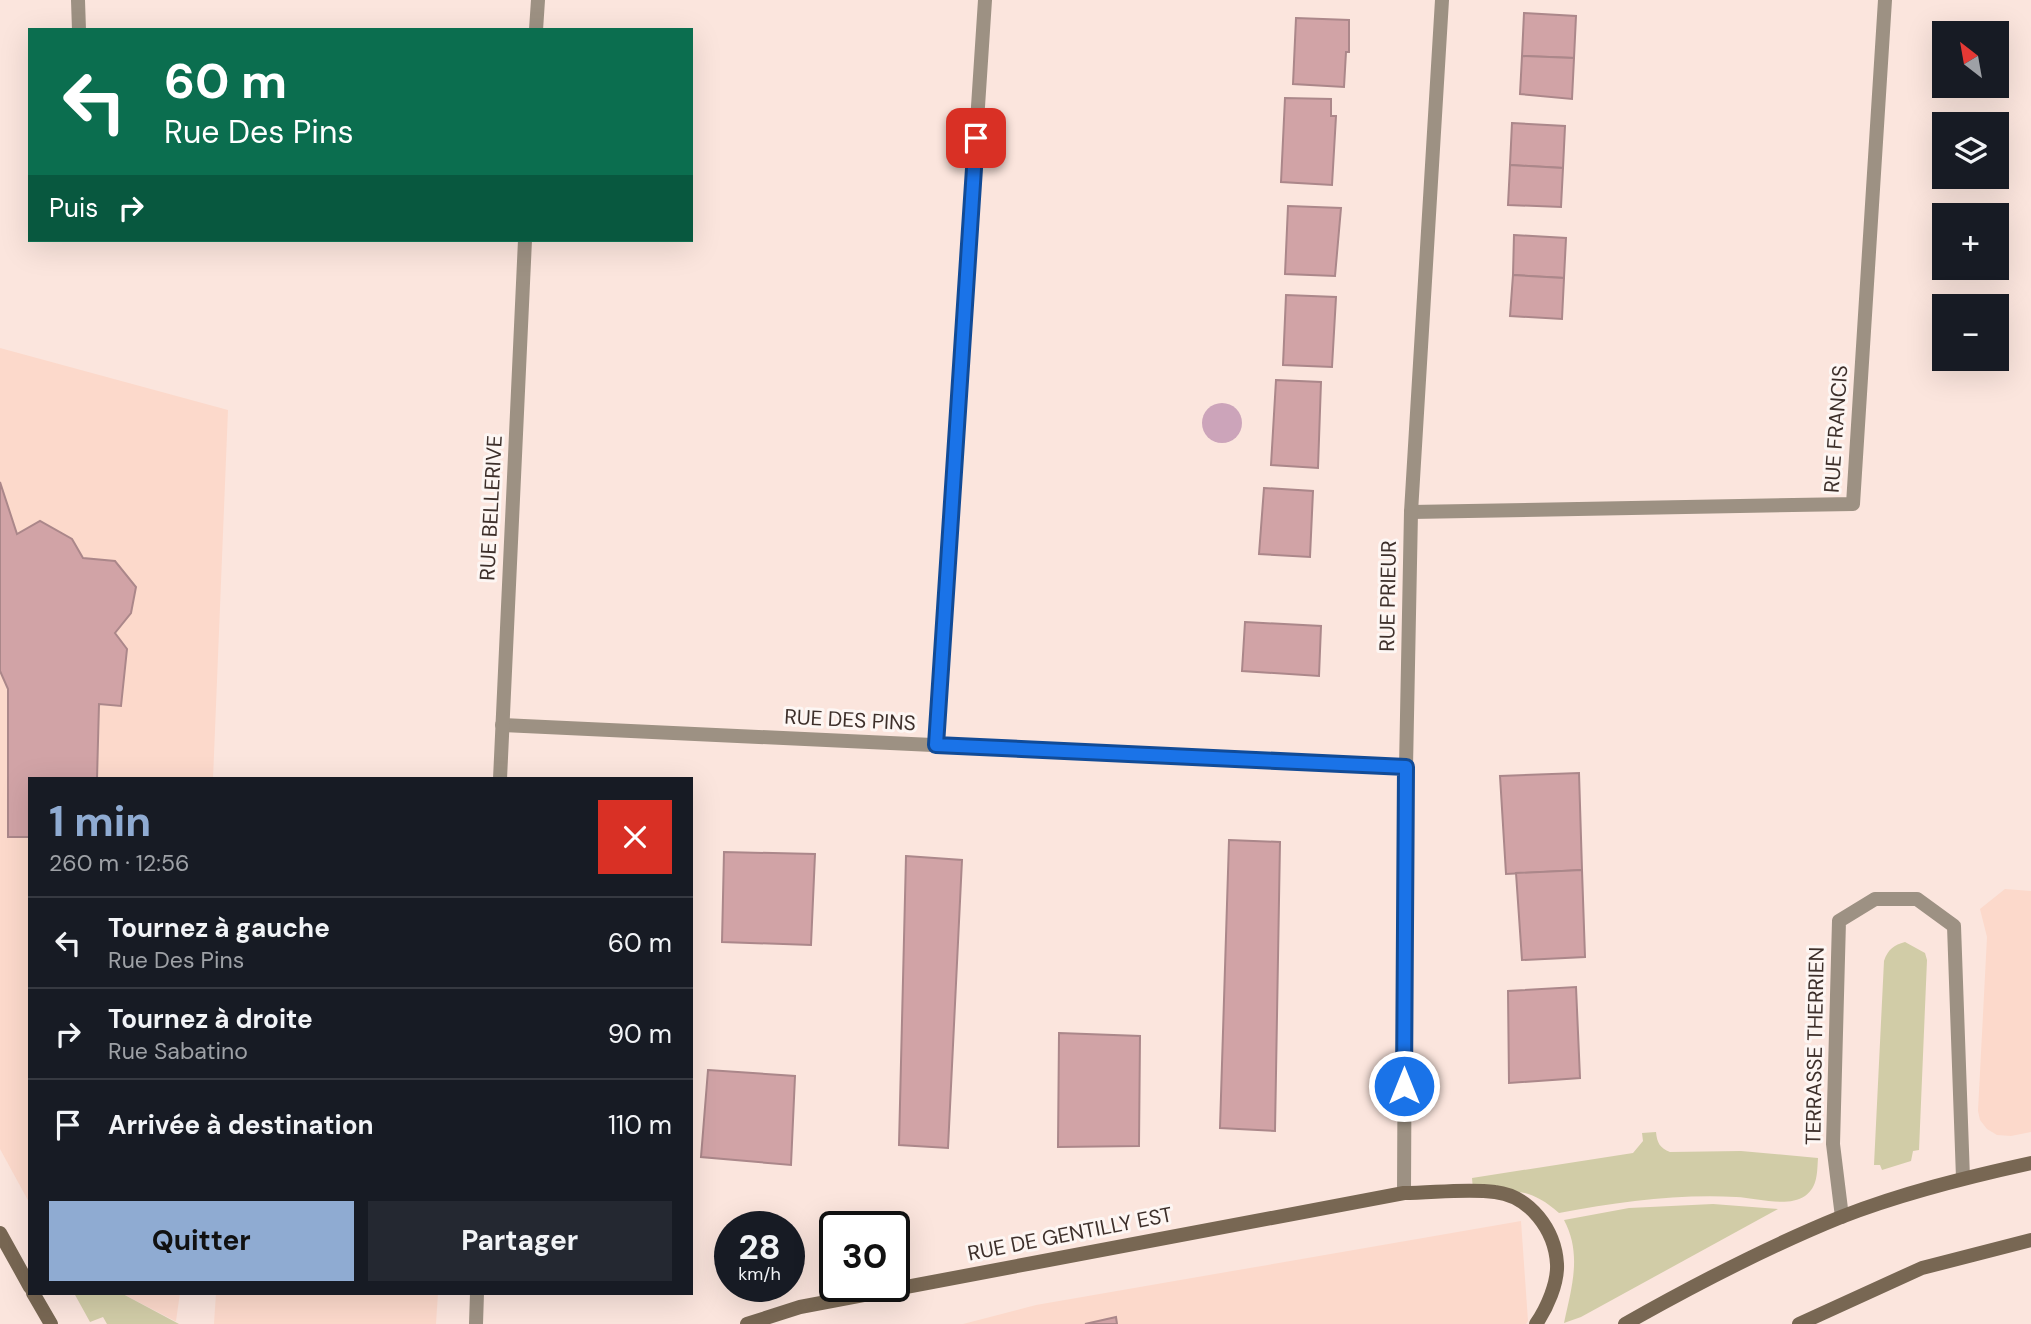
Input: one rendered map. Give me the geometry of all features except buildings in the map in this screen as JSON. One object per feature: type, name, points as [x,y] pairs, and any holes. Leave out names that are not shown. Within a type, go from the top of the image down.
[{"type":"main road","points":[[1625,1324],[1680,1293],[1842,1217],[1963,1178],[2031,1163]]},
{"type":"main road","name":"RUE DE GENTILLY EST","points":[[747,1324],[800,1307],[1404,1193],[1497,1192],[1518,1199],[1541,1217],[1553,1244],[1557,1265],[1543,1313],[1536,1324]]},
{"type":"main road","points":[[0,1233],[28,1283]]},
{"type":"main road","points":[[1799,1324],[1922,1268],[2031,1240]]},
{"type":"main road","points":[[34,1295],[51,1324]]},
{"type":"street","points":[[78,0],[79,28]]},
{"type":"street","points":[[536,28],[538,0]]},
{"type":"street","points":[[936,745],[985,0]]},
{"type":"street","name":"RUE PRIEUR","points":[[1404,1193],[1406,767],[1411,512],[1442,0]]},
{"type":"street","name":"RUE FRANCIS","points":[[1411,512],[1853,504],[1885,0]]},
{"type":"street","name":"RUE BELLERIVE","points":[[500,777],[525,242]]},
{"type":"street","name":"RUE DES PINS","points":[[502,725],[1406,767]]},
{"type":"street","name":"TERRASSE THERRIEN","points":[[1842,1217],[1833,1144],[1839,921],[1875,899],[1917,899],[1954,926],[1963,1178]]},
{"type":"street","points":[[476,1324],[477,1295]]},
{"type":"shaded area","points":[[0,348],[228,410],[213,777],[28,777],[28,1200],[0,1149]]},
{"type":"shaded area","points":[[1222,403],[1236,409],[1242,423],[1236,437],[1222,443],[1208,437],[1202,423],[1208,409]]},
{"type":"shaded area","points":[[2005,889],[2031,891],[2031,1132],[2011,1136],[1997,1135],[1987,1129],[1980,1120],[1978,1111],[1987,937],[1980,909]]},
{"type":"shaded area","points":[[1905,942],[1925,953],[1927,960],[1919,1150],[1913,1151],[1911,1161],[1882,1170],[1880,1165],[1874,1165],[1884,961],[1892,948]]},
{"type":"shaded area","points":[[1656,1132],[1660,1145],[1670,1152],[1741,1151],[1818,1158],[1815,1184],[1805,1196],[1790,1201],[1736,1197],[1669,1198],[1559,1213],[1529,1194],[1509,1190],[1473,1190],[1472,1178],[1633,1153],[1643,1141],[1642,1133]]},
{"type":"shaded area","points":[[1713,1204],[1778,1209],[1581,1317],[1564,1323],[1574,1258],[1573,1245],[1564,1220],[1629,1208]]},
{"type":"shaded area","points":[[1521,1221],[1528,1321],[1526,1324],[963,1324],[1036,1305]]},
{"type":"shaded area","points":[[75,1295],[125,1295],[179,1324],[107,1324],[103,1317],[90,1322]]},
{"type":"shaded area","points":[[125,1295],[180,1295],[175,1321]]},
{"type":"shaded area","points":[[216,1295],[438,1295],[436,1324],[214,1324]]},
{"type":"route","points":[[976,138],[936,745],[1406,767],[1404,1086]]}]
